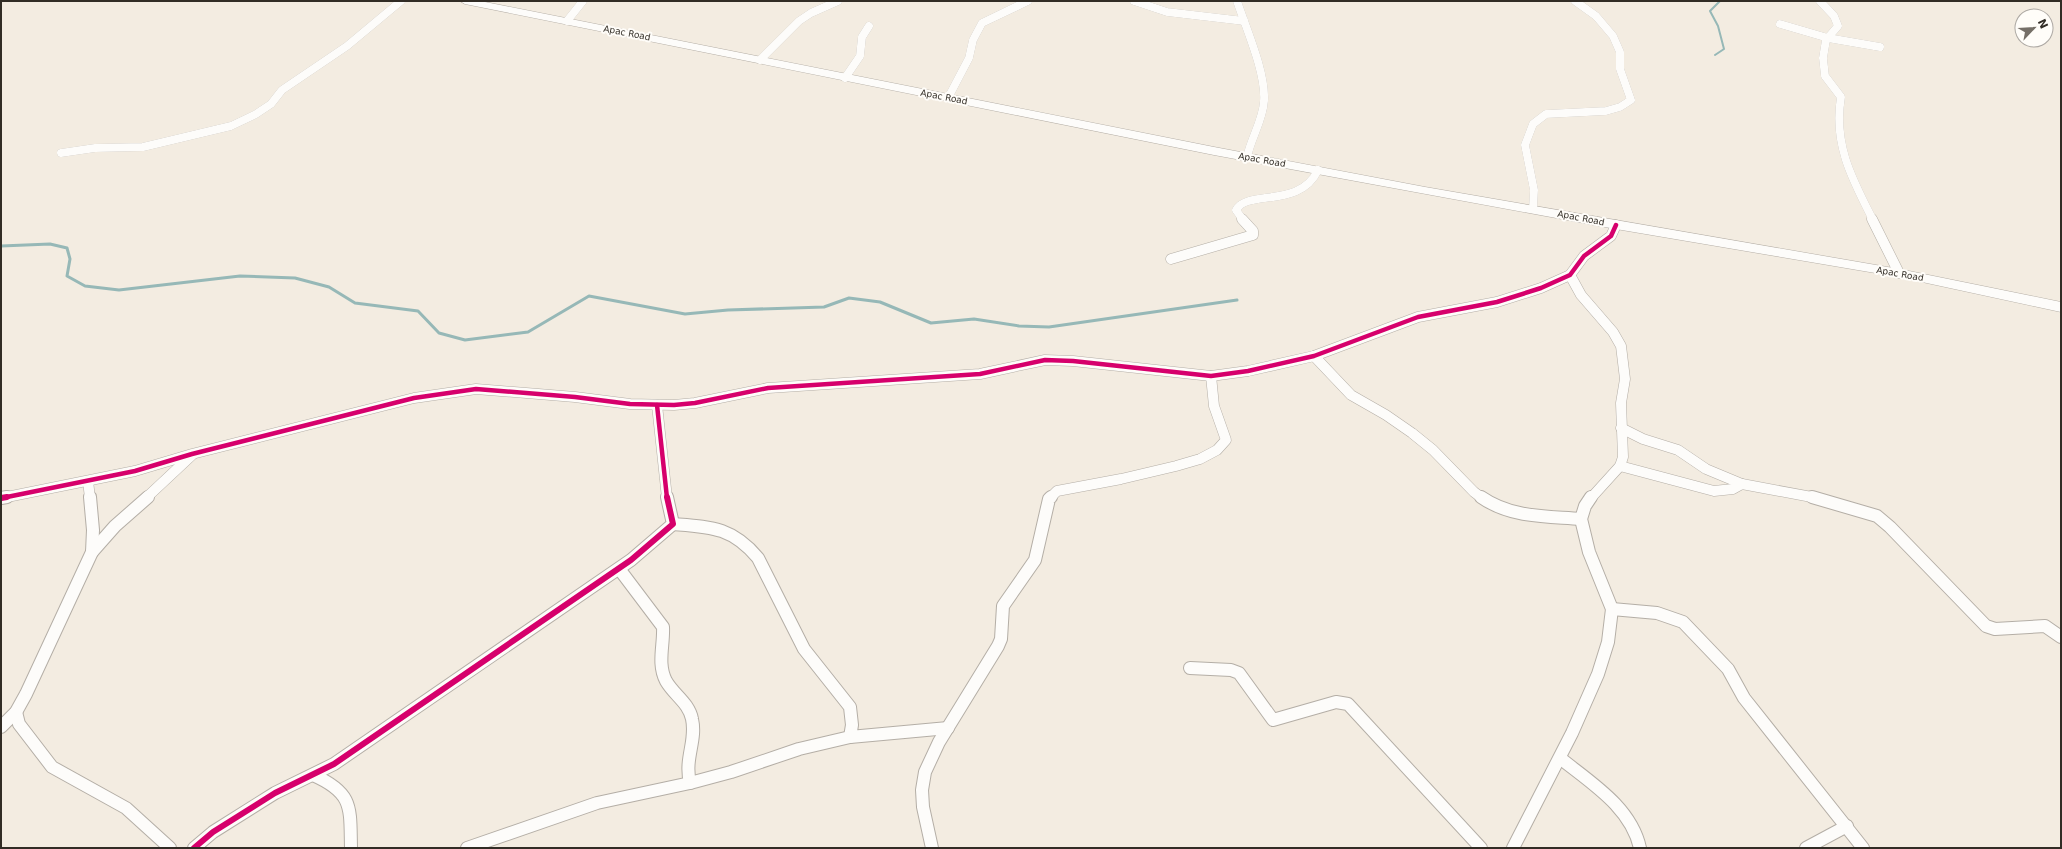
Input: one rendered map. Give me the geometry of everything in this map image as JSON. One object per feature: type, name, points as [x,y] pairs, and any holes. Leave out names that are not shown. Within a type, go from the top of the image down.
[{"type":"main road","name":"Apac Road","points":[[465,1],[1246,157],[1533,209],[1616,226],[1710,240],[1899,274],[2061,306]]},
{"type":"street","points":[[61,153],[95,148],[143,147],[231,126],[256,114],[271,104],[282,90],[347,46],[401,1]]},
{"type":"street","points":[[567,21],[584,1]]},
{"type":"street","points":[[760,60],[799,21],[811,13],[838,1]]},
{"type":"street","points":[[948,98],[969,58],[973,40],[982,23],[1028,1]]},
{"type":"street","points":[[1134,1],[1167,12],[1244,21]]},
{"type":"street","points":[[1236,1],[1244,21],[1264,97],[1261,112],[1249,143],[1246,157]]},
{"type":"street","points":[[1533,209],[1534,190],[1525,144],[1533,124],[1546,114],[1606,111],[1620,107],[1632,100],[1620,70],[1620,53],[1613,35],[1594,15],[1575,1]]},
{"type":"street","points":[[1820,1],[1837,21],[1838,26],[1828,38],[1823,51],[1824,73],[1827,80],[1837,90],[1841,97],[1839,109],[1841,145],[1847,166],[1899,274]]},
{"type":"street","points":[[1780,24],[1828,38],[1841,39],[1880,47]]},
{"type":"street","points":[[845,78],[860,56],[862,37],[869,26]]},
{"type":"street","points":[[1171,259],[1249,237],[1253,231],[1238,214],[1236,210],[1238,206],[1243,203],[1298,191],[1313,183],[1318,170]]},
{"type":"street","points":[[1,498],[135,471],[192,454],[414,398],[469,390],[503,390],[630,404],[695,404],[768,388],[908,380],[980,374],[1045,360],[1073,361],[1211,376],[1279,366],[1314,356],[1418,317],[1497,302],[1541,288],[1570,275],[1584,256],[1611,236],[1616,226]]},
{"type":"street","points":[[1513,848],[1579,723],[1608,647],[1612,609],[1589,552],[1581,519],[1585,506],[1592,496],[1620,466],[1624,451],[1621,428],[1621,403],[1625,379],[1621,346],[1613,332],[1581,295],[1570,275]]},
{"type":"street","points":[[1314,356],[1351,395],[1386,415],[1412,433],[1433,450],[1474,492],[1487,501],[1504,510],[1520,514],[1581,519]]},
{"type":"street","points":[[932,848],[927,830],[923,803],[923,781],[927,767],[948,728],[998,646],[1001,639],[1004,606],[1035,560],[1049,498],[1057,491],[1157,472],[1198,458],[1218,449],[1226,440],[1214,406],[1211,376]]},
{"type":"street","points":[[657,405],[665,467],[667,499],[673,524]]},
{"type":"street","points":[[1621,428],[1643,439],[1678,450],[1706,469],[1742,484],[1818,498],[1877,516],[1890,527],[1986,626],[1995,629],[2045,626],[2061,637]]},
{"type":"street","points":[[1,727],[16,712],[40,668],[92,552],[117,524],[178,470],[192,454]]},
{"type":"street","points":[[1620,466],[1714,491],[1733,489],[1742,484]]},
{"type":"street","points":[[88,481],[93,530],[92,552]]},
{"type":"street","points":[[194,848],[213,832],[290,784],[313,775],[334,764],[586,590],[620,570],[638,556],[673,524],[726,530],[738,536],[748,545],[758,558],[804,649],[850,707],[852,724],[850,737]]},
{"type":"street","points":[[620,570],[663,627],[664,635],[659,659],[666,680],[688,710],[693,728],[694,739],[688,758],[687,770],[690,783]]},
{"type":"street","points":[[1612,609],[1653,611],[1674,617],[1683,622],[1728,669],[1757,715],[1864,848]]},
{"type":"street","points":[[1190,668],[1231,670],[1239,673],[1272,720],[1336,702],[1348,704],[1481,848]]},
{"type":"street","points":[[16,712],[19,724],[52,767],[126,808],[170,848]]},
{"type":"street","points":[[467,848],[597,803],[690,783],[731,772],[799,749],[850,737],[948,728]]},
{"type":"street","points":[[1560,758],[1608,798],[1627,817],[1638,835],[1640,848]]},
{"type":"street","points":[[313,775],[335,786],[348,801],[351,812],[351,848]]},
{"type":"street","points":[[1806,848],[1847,826]]},
{"type":"waterway","points":[[1715,55],[1724,49],[1718,26],[1710,11],[1720,1]]},
{"type":"waterway","points":[[1,246],[50,244],[67,248],[70,259],[67,276],[85,286],[119,290],[240,276],[295,278],[329,287],[355,303],[418,311],[439,333],[465,340],[528,332],[589,296],[685,314],[728,310],[824,307],[849,298],[880,302],[931,323],[974,319],[1019,326],[1049,327],[1237,300]]},
{"type":"cycle path","points":[[1,498],[135,471],[192,454],[414,398],[476,389],[575,397],[630,404],[674,405],[695,403],[768,388],[908,380],[980,374],[1045,360],[1073,361],[1211,376],[1248,371],[1314,356],[1418,317],[1497,302],[1541,288],[1570,275],[1584,256],[1611,236],[1616,225]]},
{"type":"cycle path","points":[[194,848],[213,832],[275,793],[334,764],[620,568],[653,543],[673,524],[667,499],[665,467],[657,405]]}]
